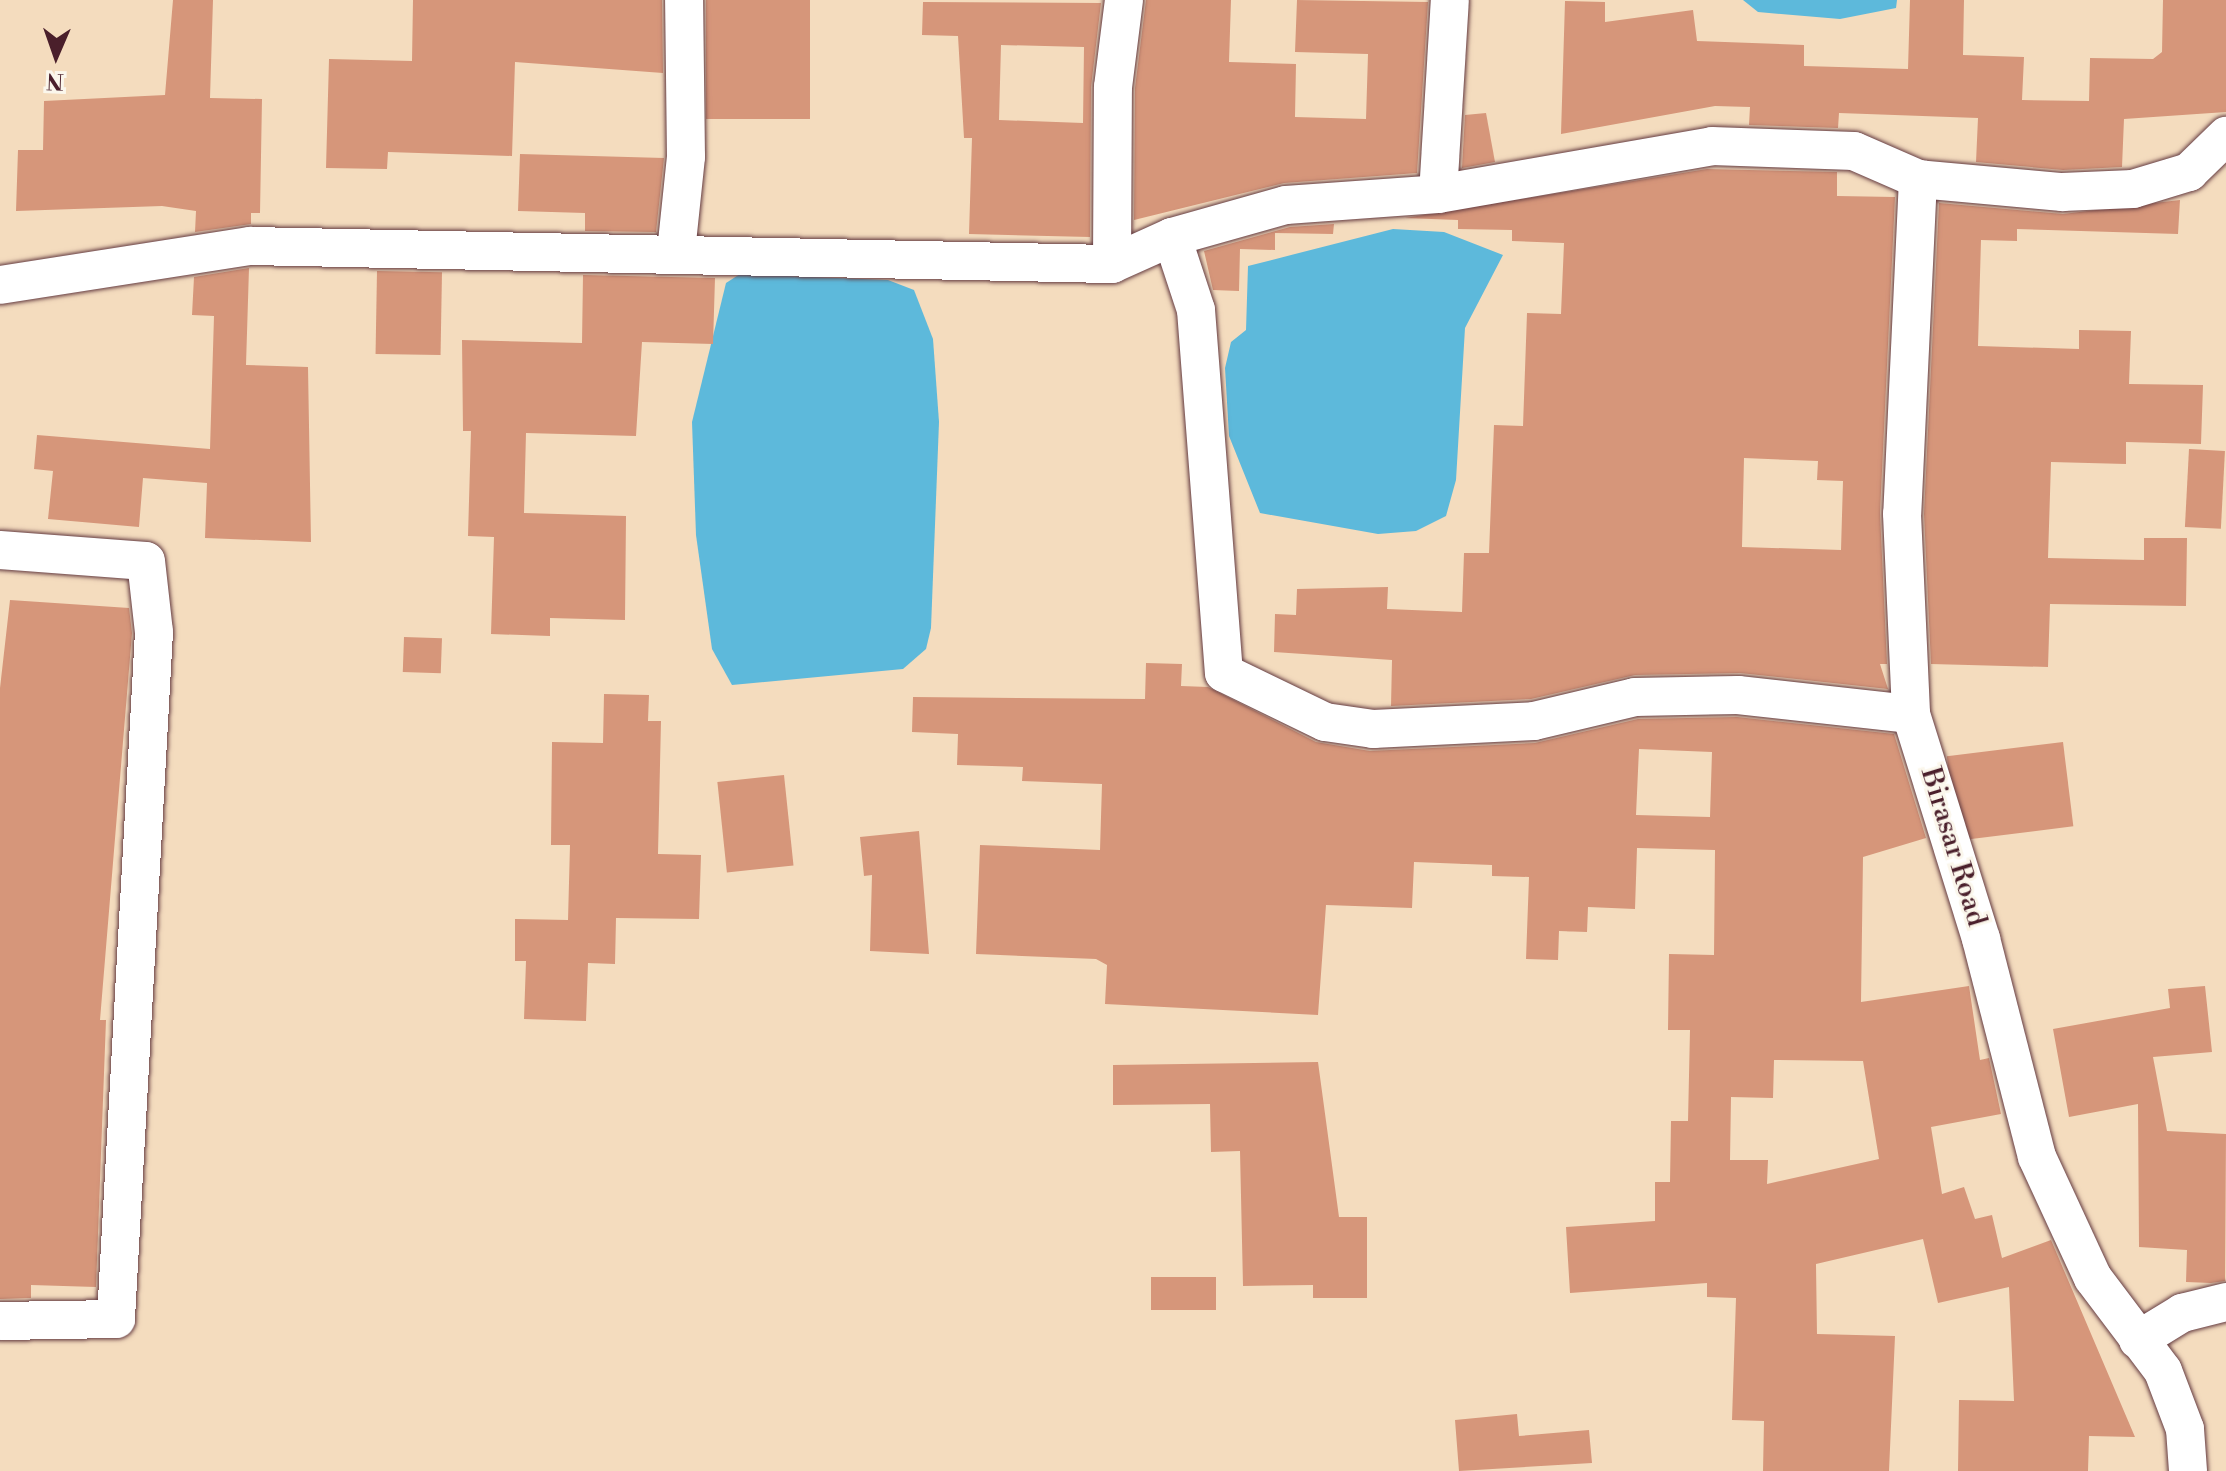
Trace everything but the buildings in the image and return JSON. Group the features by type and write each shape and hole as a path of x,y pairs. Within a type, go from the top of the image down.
{"street":[{"path":"676,252 686,157 684,0"},
{"path":"1112,264 1113,87 1124,0"},
{"path":"1438,194 1450,0"},
{"path":"0,285 250,246 676,252 1112,264 1172,237 1286,205 1438,194 1712,146 1854,151 1918,179 2062,192 2133,189 2189,172 2226,136"},
{"name":"Birasar Road","path":"1918,179 1902,514 1911,714 1981,939 2037,1157 2093,1278 2163,1371 2185,1429 2188,1471"},
{"path":"1172,237 1196,310 1224,673 1325,722 1373,729 1534,721 1635,697 1738,695 1911,714"},
{"path":"0,534 0,549 146,561 154,632 116,1319 0,1321"},
{"path":"2138,1340 2182,1313 2226,1302"}],"water":[{"path":"1743,0 1897,0 1896,8 1840,19 1758,12"},
{"path":"1393,229 1444,232 1503,255 1465,328 1456,480 1446,516 1416,531 1378,534 1260,513 1229,436 1225,368 1231,342 1246,330 1248,266"},
{"path":"740,274 888,280 914,290 933,339 939,422 931,628 926,649 903,669 732,685 712,649 696,535 692,422 726,283"}]}
